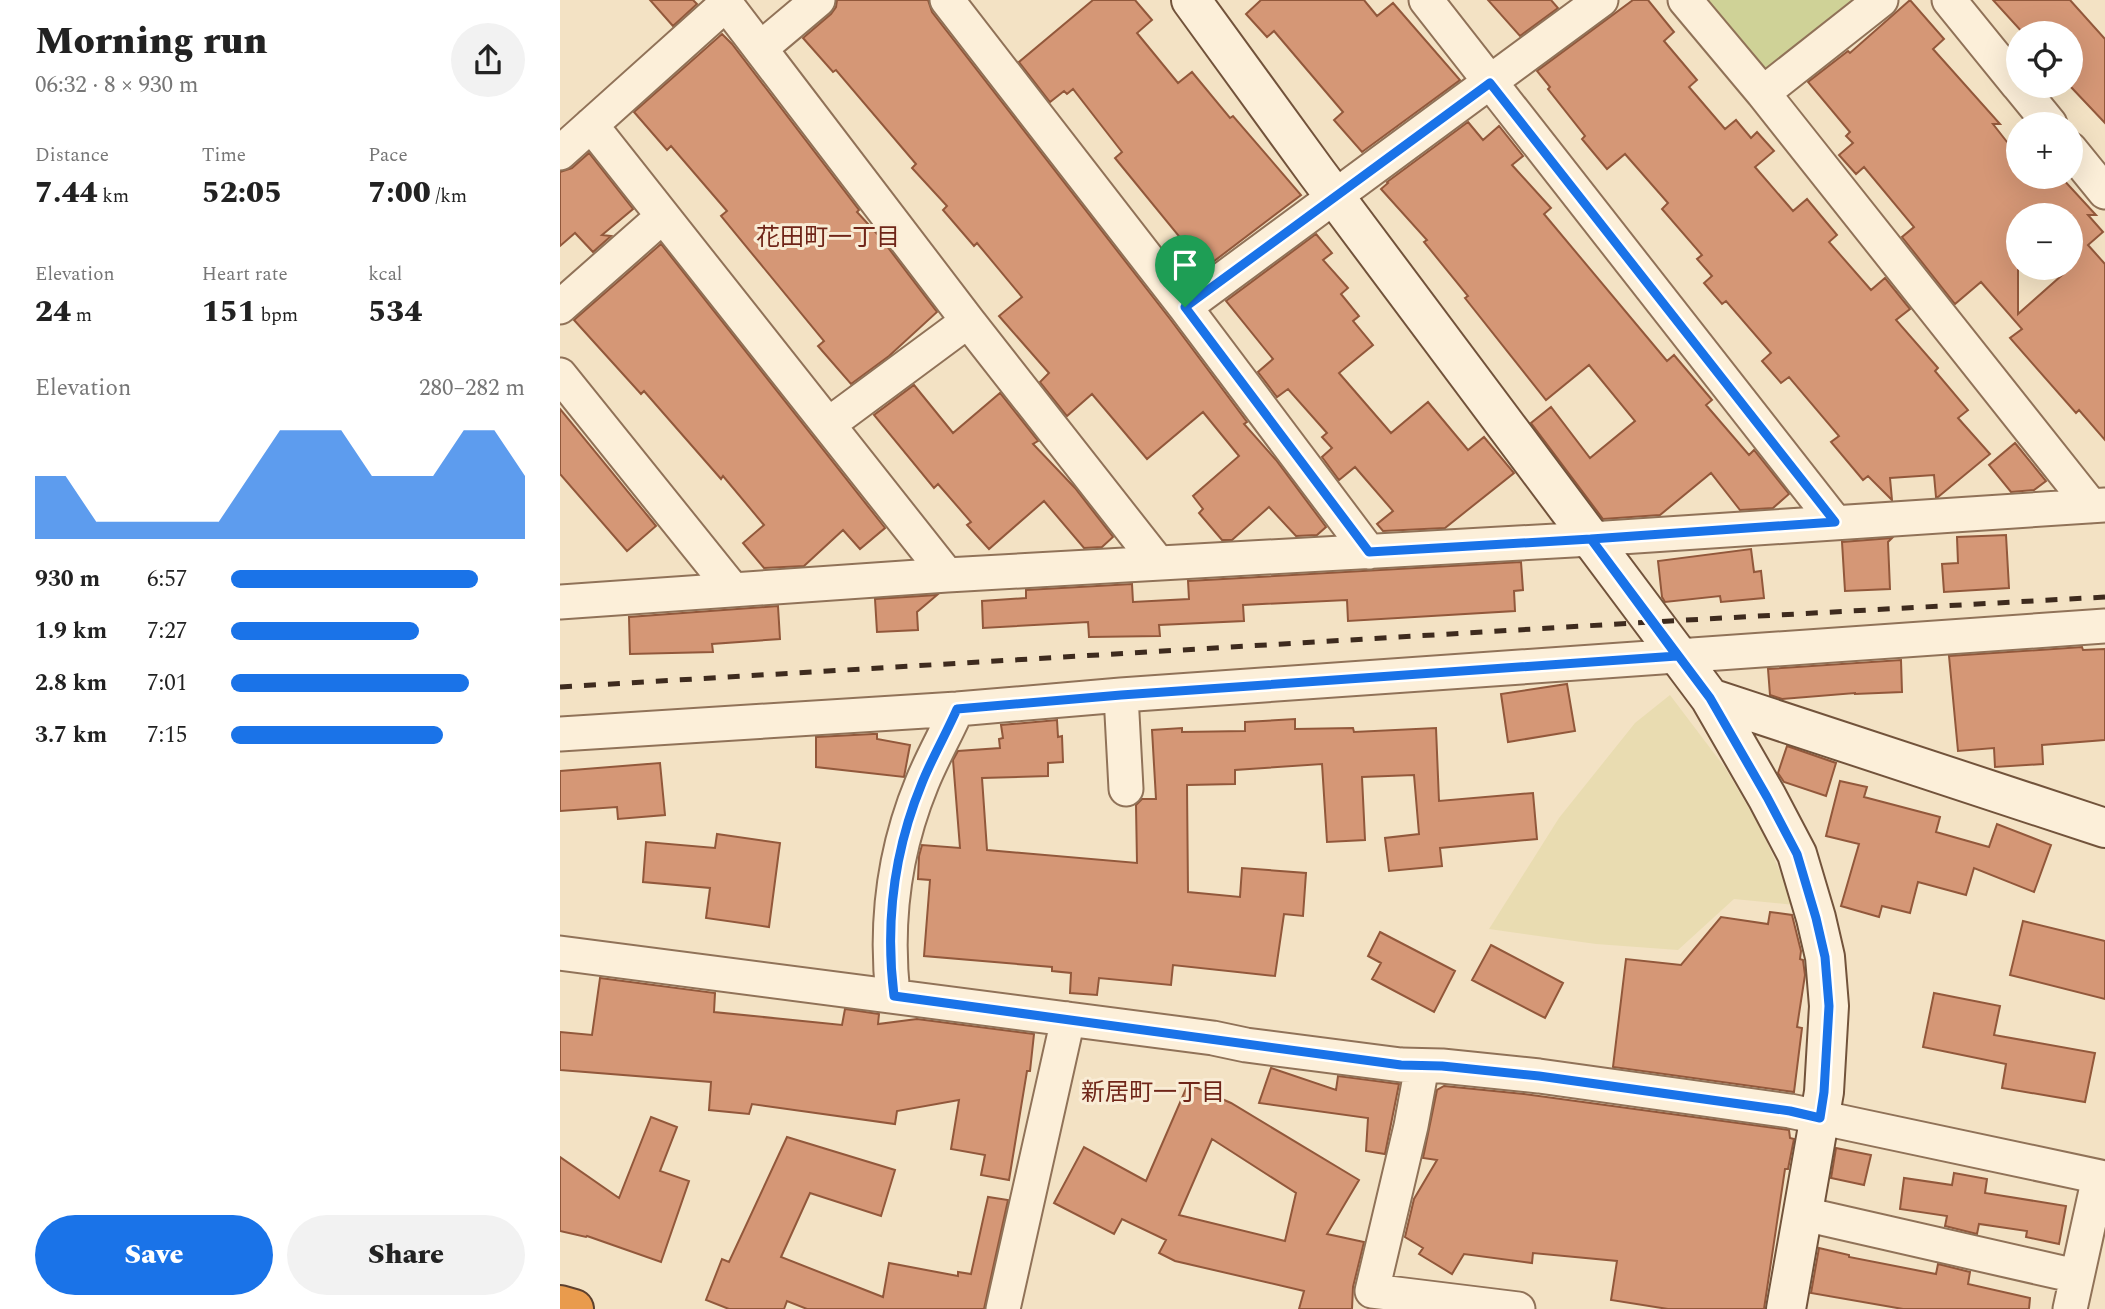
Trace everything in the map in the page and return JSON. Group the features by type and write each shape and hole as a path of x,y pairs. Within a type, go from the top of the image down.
{"highway":[{"path":"560,1305 574,1309"}],"street":[{"path":"761,48 818,0"},
{"path":"947,0 1185,307 1369,552"},
{"path":"1191,0 1710,698 1797,854 1825,957 1829,1006 1824,1092 1786,1309"},
{"path":"1426,0 1835,522"},
{"path":"1185,307 1601,0"},
{"path":"1685,0 2098,505"},
{"path":"1763,93 1881,0"},
{"path":"1949,0 2006,70"},
{"path":"560,153 724,2 968,321 1158,563"},
{"path":"2029,98 2040,112"},
{"path":"591,125 947,575"},
{"path":"2083,165 2105,192"},
{"path":"560,307 662,217"},
{"path":"829,424 968,321"},
{"path":"560,375 733,590"},
{"path":"560,602 947,575 1591,539 2098,505"},
{"path":"560,734 957,709 1121,695 2105,626"},
{"path":"1121,695 1126,789"},
{"path":"1710,698 2105,828"},
{"path":"894,996 889,962 890,925 900,851 923,781 957,709"},
{"path":"560,953 1401,1065 1442,1066 1539,1076 1790,1111 2102,1177 2070,1309"},
{"path":"1003,1309 1068,1019"},
{"path":"1422,1066 1411,1126 1372,1291 1518,1309"},
{"path":"1804,1214 2077,1276"}],"shaded area":[{"path":"1670,695 1726,769 1761,829 1795,905 1734,899 1678,950 1596,944 1489,929 1559,818 1635,723"}],"green space":[{"path":"1702,0 1854,0 1760,73"}],"building":[{"path":"650,0 693,0 697,4 673,26"},
{"path":"837,0 928,0 932,12 1170,319 1247,422 1244,424 1276,460 1326,527 1317,535 1296,536 1269,507 1232,540 1222,540 1199,513 1203,509 1193,496 1239,456 1203,412 1147,459 1092,394 1067,416 1040,382 1049,373 999,316 1022,297 977,243 974,246 943,210 947,206 912,168 916,164 836,70 833,72 803,38 831,14"},
{"path":"1093,0 1135,0 1152,20 1137,33 1178,83 1192,72 1301,195 1205,268 1115,158 1122,152 1073,89 1067,94 1064,91 1050,102 1019,62"},
{"path":"1261,0 1364,0 1377,16 1393,3 1460,80 1362,152 1334,120 1343,112 1274,31 1267,37 1246,14"},
{"path":"1488,0 1551,0 1558,8 1520,36"},
{"path":"1633,0 1648,0 1674,32 1664,41 1697,80 1689,87 1725,129 1736,120 1751,138 1757,132 1774,151 1755,167 1793,211 1807,199 1837,235 1829,242 1871,290 1885,278 1910,309 1896,320 1938,368 1935,371 1968,410 1958,418 1990,454 1938,497 1934,475 1890,478 1892,500 1868,476 1863,480 1831,442 1839,436 1789,377 1781,383 1762,361 1771,353 1726,301 1722,304 1704,283 1712,276 1697,259 1702,255 1662,209 1668,203 1625,154 1607,169 1582,139 1585,136 1548,89 1550,87 1537,71"},
{"path":"1910,0 1944,39 1933,49 2000,124 1993,124 2006,141 2006,189 2072,189 2096,215 2088,215 2103,232 2088,245 2105,264 2105,440 2079,410 2076,413 2010,338 2022,329 1981,282 1955,304 1902,237 1914,227 1864,167 1856,174 1839,155 1853,143 1846,136 1850,132 1808,82 1848,51 1850,53"},
{"path":"1993,0 2070,0 2105,39 2105,123 2081,98 2083,21 2012,21"},
{"path":"722,34 859,210 857,212 880,237 937,312 889,356 851,384 818,346 824,341 721,216 727,211 671,146 667,150 634,112"},
{"path":"1468,122 1483,140 1499,126 1523,156 1512,165 1551,208 1544,214 1667,361 1674,355 1712,400 1706,405 1749,455 1754,450 1789,494 1773,508 1740,510 1711,473 1660,515 1603,519 1531,423 1551,407 1590,458 1635,421 1589,365 1546,400 1465,298 1468,296 1424,242 1427,240 1381,189"},
{"path":"589,153 633,209 602,235 611,236 593,252 575,233 560,246 560,172 572,168"},
{"path":"1316,234 1332,253 1323,260 1348,288 1341,294 1359,316 1353,321 1373,345 1339,373 1391,433 1428,402 1468,450 1484,437 1514,473 1445,528 1383,531 1377,524 1393,511 1355,467 1339,480 1322,457 1332,448 1322,437 1327,433 1288,389 1277,397 1258,372 1273,359 1226,301"},
{"path":"661,244 885,528 860,549 843,530 804,566 764,568 743,543 764,525 723,476 721,479 644,391 641,394 574,320"},
{"path":"914,385 953,433 1000,393 1038,441 1033,444 1075,488 1113,537 1102,547 1084,548 1044,501 989,549 967,525 971,522 938,484 934,488 874,415"},
{"path":"560,409 656,526 627,551 560,474"},
{"path":"2015,443 2046,481 2034,490 2011,492 1989,465"},
{"path":"2006,535 2009,588 1944,592 1942,564 1958,563 1957,537"},
{"path":"1892,538 1888,542 1890,589 1845,591 1842,542"},
{"path":"1751,549 1754,572 1761,571 1764,598 1721,602 1720,596 1665,602 1662,597 1658,561"},
{"path":"1521,562 1523,590 1514,591 1515,611 1348,621 1347,600 1243,605 1244,621 1159,625 1160,636 1089,637 1088,622 983,628 982,601 1026,598 1026,590 1132,584 1133,602 1189,599 1188,581"},
{"path":"937,595 917,612 918,630 877,632 875,599"},
{"path":"778,606 780,639 712,644 713,652 630,654 629,617"},
{"path":"2082,647 2083,650 2105,649 2105,740 2042,745 2043,764 1995,767 1994,748 1958,751 1949,656"},
{"path":"1901,660 1902,692 1782,699 1770,695 1768,669"},
{"path":"1567,684 1575,731 1508,742 1501,694"},
{"path":"1295,719 1295,729 1353,728 1354,732 1436,728 1439,801 1533,793 1537,839 1440,848 1442,866 1389,871 1385,838 1419,834 1414,775 1362,777 1365,840 1327,842 1322,764 1235,770 1235,784 1187,785 1188,892 1240,897 1242,868 1306,873 1303,916 1284,914 1275,976 1173,965 1171,985 1099,978 1097,995 1070,993 1071,973 1052,971 1052,967 924,956 930,880 918,879 919,856 922,845 960,848 953,760 958,751 1000,748 999,739 1003,738 1001,725 1057,720 1058,737 1062,736 1063,762 1048,763 1048,776 982,778 987,850 1137,863 1136,805 1142,799 1156,799 1152,730 1182,728 1182,732 1245,731 1245,722"},
{"path":"877,734 877,739 910,745 904,777 816,767 816,737"},
{"path":"1787,746 1836,763 1826,796 1784,782 1778,773"},
{"path":"660,763 665,815 618,819 617,807 560,811 560,771"},
{"path":"1840,781 1867,787 1864,797 1940,817 1936,832 1989,847 1997,824 2051,845 2034,892 1974,868 1966,895 1918,882 1910,913 1882,906 1879,917 1841,906 1859,844 1826,836"},
{"path":"717,834 780,843 769,927 706,918 710,888 643,882 646,842 715,848"},
{"path":"1770,912 1792,915 1805,975 1797,1027 1802,1028 1794,1092 1613,1067 1626,959 1681,965 1721,917 1768,924"},
{"path":"2023,921 2105,941 2105,999 2010,975"},
{"path":"1380,932 1455,971 1434,1012 1372,979 1381,963 1368,956"},
{"path":"1491,945 1563,983 1545,1018 1472,980"},
{"path":"600,978 715,993 714,1012 842,1025 845,1009 879,1014 878,1024 917,1019 1034,1034 1030,1071 1027,1071 1009,1180 981,1175 985,1155 951,1149 959,1100 897,1111 895,1124 752,1104 749,1114 709,1110 711,1082 560,1070 560,1032 592,1035"},
{"path":"1934,993 2000,1006 1994,1035 2095,1053 2085,1102 2002,1088 2006,1064 1923,1047"},
{"path":"1271,1068 1336,1090 1338,1076 1399,1084 1385,1154 1366,1151 1368,1118 1259,1103"},
{"path":"1188,1084 1231,1103 1359,1180 1327,1234 1364,1242 1353,1287 1352,1309 1299,1309 1304,1291 1175,1261 1159,1253 1166,1240 1122,1219 1114,1234 1054,1203 1084,1147 1146,1181","holes":["1212,1139 1296,1193 1285,1241 1179,1215"]},
{"path":"1444,1086 1524,1094 1789,1130 1790,1138 1794,1139 1788,1169 1785,1169 1764,1309 1668,1309 1611,1300 1617,1261 1533,1253 1532,1263 1464,1254 1452,1274 1419,1254 1423,1248 1405,1237 1414,1199 1437,1160 1423,1158 1437,1090"},
{"path":"651,1117 677,1127 660,1171 689,1181 661,1262 587,1236 560,1231 560,1157 619,1198"},
{"path":"787,1137 895,1170 881,1216 810,1193 781,1257 883,1297 889,1263 958,1276 958,1272 971,1274 988,1197 1008,1200 984,1309 807,1309 787,1301 784,1309 729,1309 706,1300 722,1259 729,1262"},
{"path":"1836,1148 1871,1155 1864,1185 1831,1178"},
{"path":"1954,1173 1987,1179 1985,1193 2066,1206 2059,1244 2026,1237 2027,1231 1979,1224 1977,1234 1945,1226 1947,1216 1900,1209 1904,1178 1952,1185"},
{"path":"1819,1248 1849,1257 1936,1274 1938,1264 1970,1272 1968,1284 2030,1298 2029,1309 1903,1309 1811,1293"}],"railway":[{"path":"560,687 2105,597"}],"district":[{"name":"花田町一丁目","path":"828,237"},
{"name":"新居町一丁目","path":"1153,1092"}],"route":[{"path":"1185,307 1369,552 1591,539 1677,656 957,709 923,781 900,851 890,925 889,962 894,996 1401,1065 1442,1066 1539,1076 1790,1111 1820,1118 1829,1006 1825,957 1797,854 1710,698 1591,539 1835,522 1490,83 1185,307"}]}
